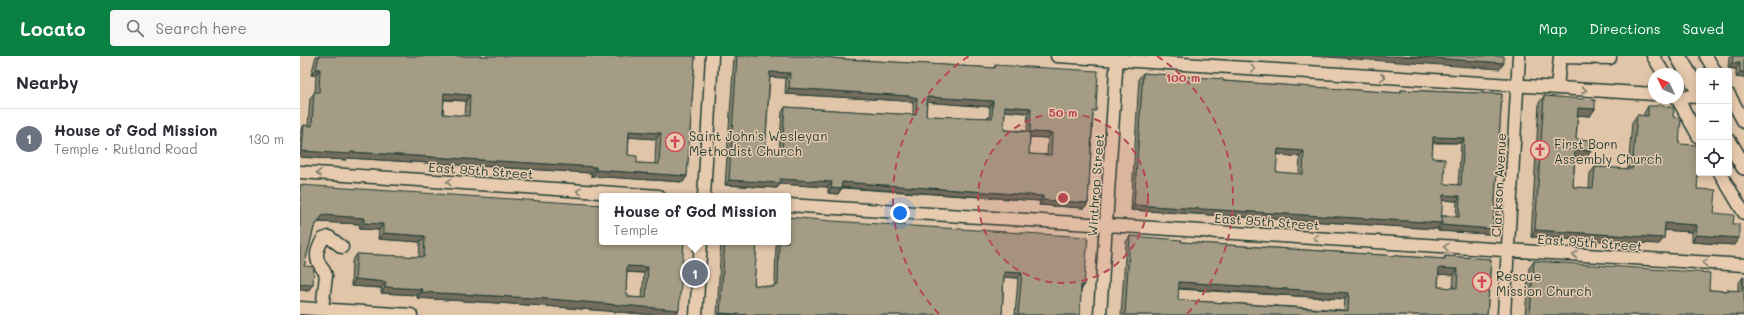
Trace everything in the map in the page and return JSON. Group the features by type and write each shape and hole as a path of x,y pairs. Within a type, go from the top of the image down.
{"main road":[{"path":"1682,59 1696,85"},
{"path":"1732,147 1744,168"}],"street":[{"path":"704,193 712,56"},
{"path":"1057,56 1117,58 1648,94"},
{"name":"Clarkson Avenue","path":"1504,315 1519,56"},
{"path":"1557,88 1560,58 1610,58 1609,56"},
{"path":"1653,56 1660,68"},
{"path":"1706,56 1713,68"},
{"name":"Winthrop Street","path":"1100,315 1117,58"},
{"path":"1684,97 1696,97"},
{"path":"1732,98 1744,100"},
{"path":"1732,101 1744,122"},
{"path":"1681,104 1696,132"},
{"name":"East 95th Street","path":"300,172 614,193"},
{"path":"1722,176 1744,213"},
{"name":"East 95th Street","path":"791,204 1744,265"},
{"path":"322,309 326,272 318,262 317,249 323,239 329,237 342,247"},
{"path":"696,315 701,245"},
{"path":"300,308 411,315"}],"building":[{"path":"319,56 695,56 687,176 596,170 596,167 351,152 350,154 302,151 304,125 312,126 314,92 319,92 320,69 316,69","holes":["444,93 470,95 469,116 443,114","629,131 661,133 659,164 637,163 637,156 628,155"]},
{"path":"737,56 810,56 995,68 995,65 1098,71 1096,111 1093,111 1088,203 1043,200 1043,196 842,182 841,189 831,188 832,182 780,179 780,183 729,180","holes":["770,72 790,73 789,88 909,96 917,98 916,115 785,107 782,152 765,151","927,97 993,101 992,118 926,116","1005,106 1031,108 1030,132 1004,130","1030,132 1052,133 1051,155 1029,154"]},
{"path":"1403,56 1504,56 1504,63"},
{"path":"1733,56 1744,56 1744,72 1740,72 1740,63 1732,63"},
{"path":"1143,73 1223,79 1223,81 1401,93 1401,90 1502,94 1493,229 1442,225 1442,216 1459,217 1460,196 1443,195 1441,223 1134,205","holes":["1433,137 1464,138 1461,185 1444,184 1445,159 1432,158","1278,149 1304,151 1303,174 1276,172"]},
{"path":"1544,96 1595,100 1595,109 1578,108 1576,139 1592,140 1591,151 1575,150 1573,187 1593,188 1595,167 1632,169 1637,115 1648,116 1648,106 1656,106 1661,104 1667,107 1674,107 1673,117 1681,118 1679,144 1696,145 1697,189 1716,190 1714,213 1734,215 1733,224 1739,224 1739,238 1696,235 1697,225 1665,223 1664,238 1535,230"},
{"path":"300,185 599,205 599,245 684,245 679,310 550,299 421,292 422,289 385,287 386,282 355,279 357,254 424,257 425,236 383,233 383,224 364,223 364,218 323,215 314,227 304,266 314,267 313,284 300,284","holes":["627,266 648,267 646,298 628,297 628,293 626,293"]},
{"path":"791,217 1088,237 1084,285 1081,285 1080,315 1018,315 1022,273 1004,272 1002,315 747,315 720,313 725,245 757,245 754,285 774,287 774,284 778,285 779,245 791,245"},
{"path":"1130,236 1182,240 1181,242 1445,259 1445,256 1491,259 1487,315 1125,315","holes":["1439,268 1458,269 1457,288 1438,287","1179,282 1349,293 1348,311 1178,300"]},
{"path":"1534,261 1710,273 1709,290 1742,291 1744,277 1744,315 1530,315"}],"place":[{"name":"Saint John's Wesleyan Methodist Church","path":"675,142"},
{"name":"First Born Assembly Church","path":"1540,150"},
{"name":"House of God Mission","path":"695,273"},
{"name":"Rescue Mission Church","path":"1482,282"}]}
